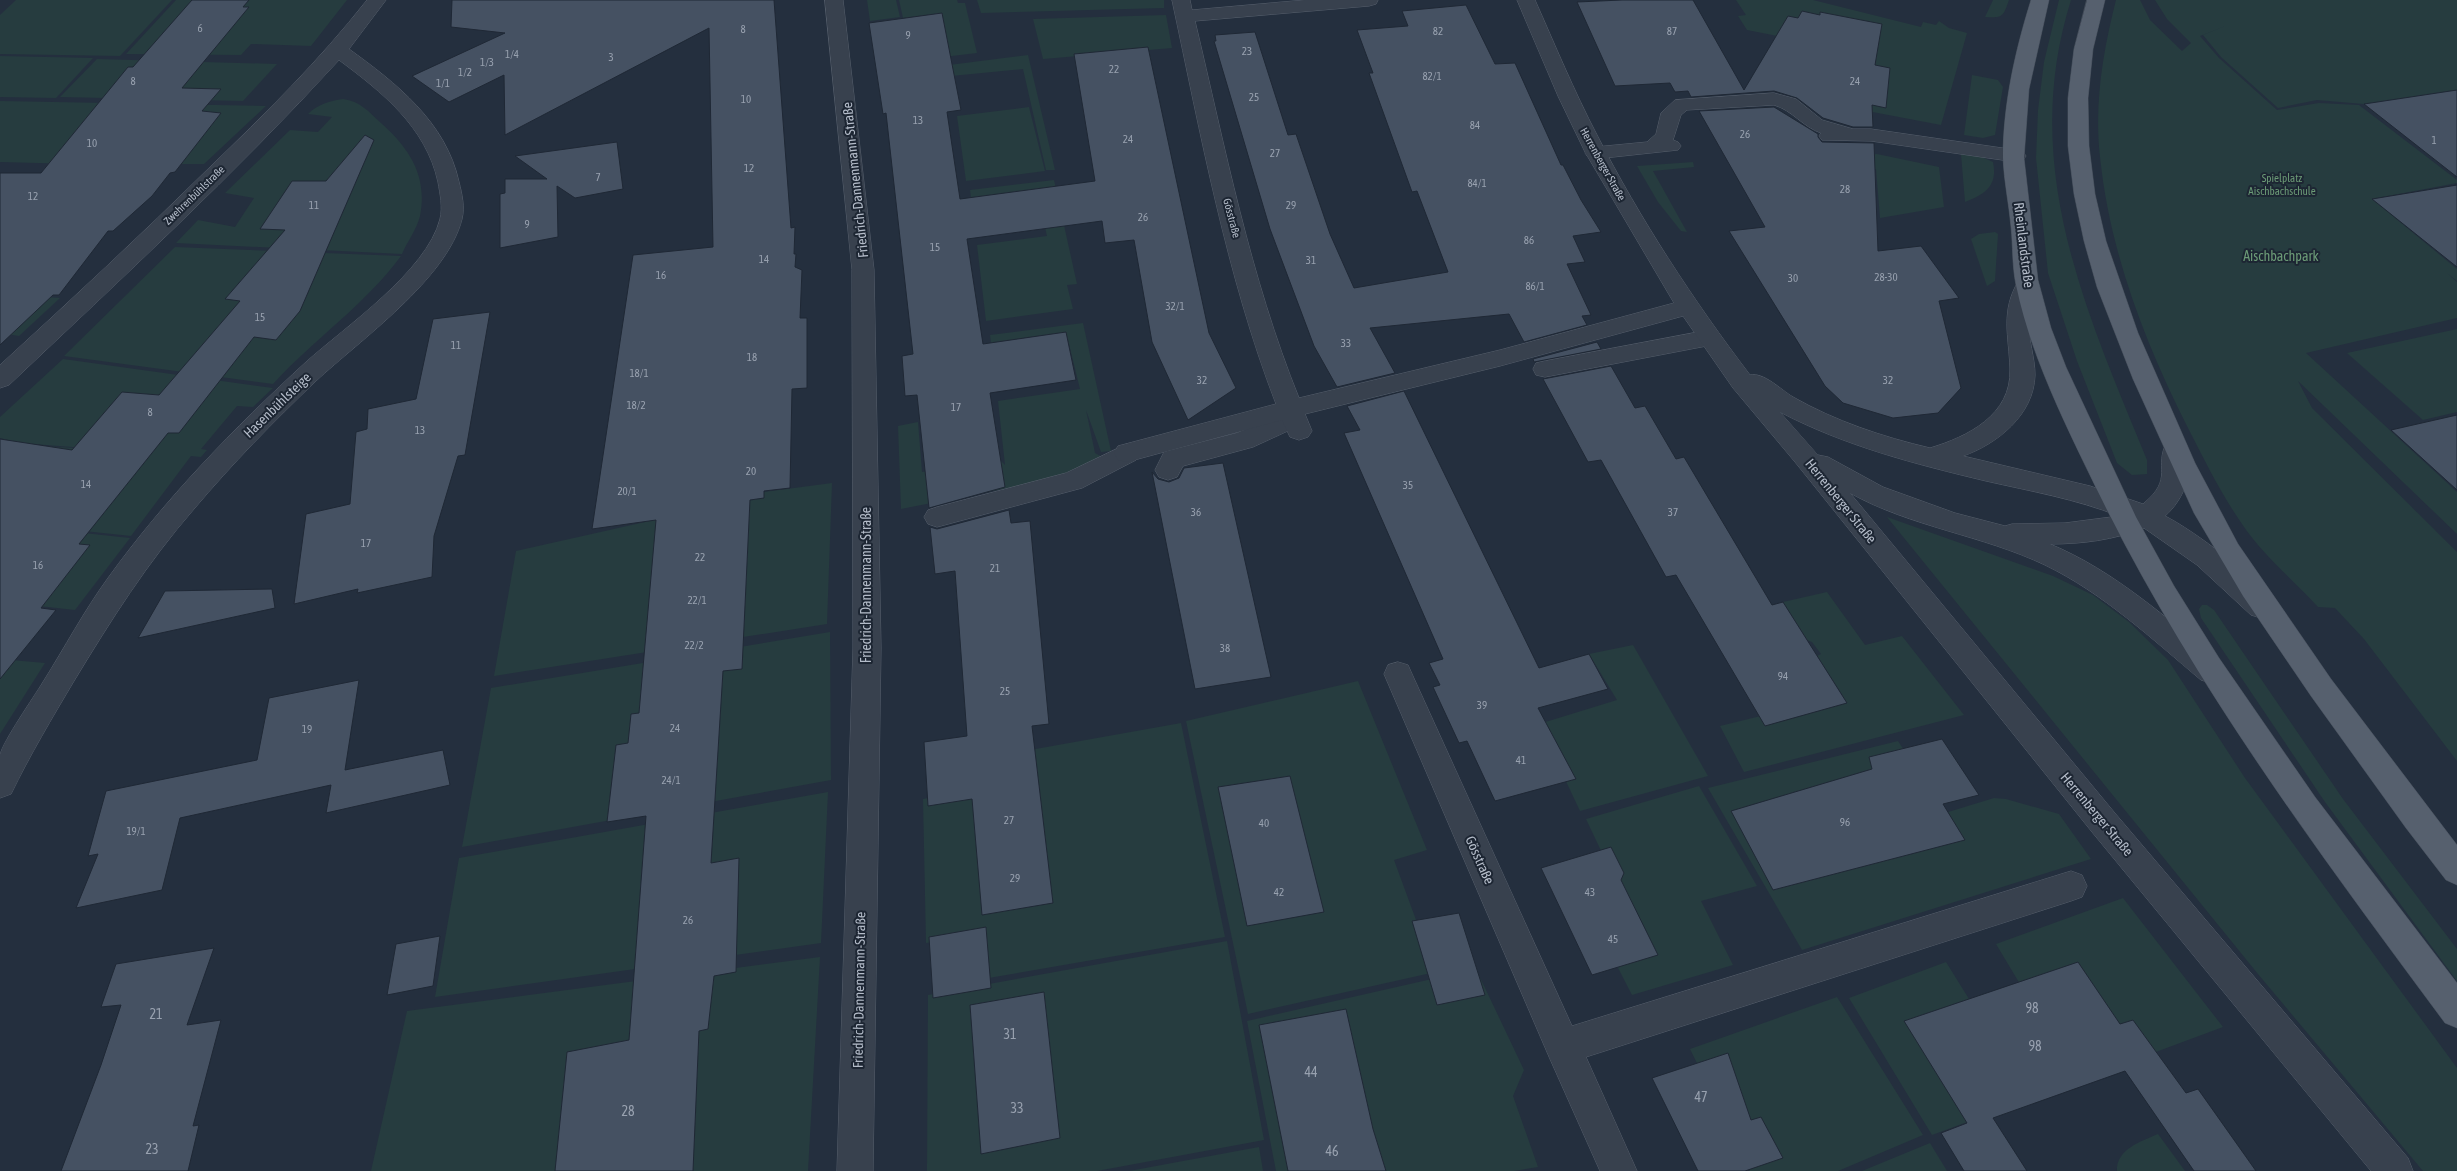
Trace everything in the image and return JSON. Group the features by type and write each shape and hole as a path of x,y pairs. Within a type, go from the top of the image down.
{"main road":[{"name":"Rheinlandstraße","path":"2040,0 2021,84 2016,126 2015,179 2027,285 2049,357 2129,515"},
{"path":"2096,0 2083,42 2079,93 2078,133 2087,209 2106,284 2176,449"},
{"name":"Herrenberger Straße","path":"2176,449 2208,514 2272,617 2347,724 2457,870"},
{"name":"Herrenberger Straße","path":"2129,515 2156,580 2211,671 2296,794 2457,1011"}],"street":[{"name":"Zwehrenbühlstraße","path":"0,379 127,261 302,89 338,50 376,0"},
{"name":"Friedrich-Dannenmann-Straße","path":"834,0 864,270 867,648 855,1171"},
{"path":"1183,8 1370,0"},
{"name":"Herrenberger Straße","path":"1526,0 1556,71 1595,153 1687,307 1709,338 1779,428 1804,454 2103,822 2395,1171"},
{"name":"Gösstraße","path":"1183,8 1220,173 1265,344 1295,419"},
{"name":"Hasenbühlsteige","path":"0,784 55,687 116,588 172,515 228,453 275,406 398,294 426,262 450,222 452,201 449,176 440,150 419,121 378,78 338,50"},
{"path":"1652,148 1666,136 1670,125 1671,113 1682,104 1774,99 1789,103 1815,124 1847,134"},
{"path":"1820,136 1871,135 2016,156"},
{"path":"1595,153 1682,145"},
{"name":"Herrenberger Straße","path":"1931,458 1957,451 1979,440 1993,429 2011,410 2022,383 2017,321 2027,285"},
{"path":"937,517 1073,481 1127,453 1295,419 1500,358 1687,307"},
{"path":"1545,369 1709,338"},
{"name":"Herrenberger Straße","path":"1732,368 1773,398 1820,422 1884,446 2080,494 2129,515 2213,562 2272,617"},
{"path":"1168,470 1173,459 1244,440 1295,419"},
{"name":"Herrenberger Straße","path":"1998,534 2072,534 2162,506 2171,494 2179,467 2176,449"},
{"name":"Herrenberger Straße","path":"1804,454 1874,494 1952,523 1998,534 2056,558 2115,593 2211,671"},
{"name":"Gösstraße","path":"1398,674 1562,1047 1619,1171"},
{"path":"1562,1047 2072,886"}],"green space":[{"path":"16,0 172,0 120,56 0,54 0,15"},
{"path":"176,0 347,0 311,46 251,44 241,55 126,54"},
{"path":"867,0 896,0 900,17 870,21"},
{"path":"899,0 957,0 958,3 965,3 977,53 885,64 942,13 903,18"},
{"path":"977,0 1164,0 1164,8 981,13"},
{"path":"1736,0 1813,0 1921,27 1923,22 1936,25 1939,21 1949,28 1967,33 1941,125 1799,98 1813,43 1747,30 1738,16 1746,15"},
{"path":"1993,0 2009,0 2002,15 1999,17 1985,17"},
{"path":"2059,0 2071,0 2057,61 2052,120 2056,178 2066,235 2082,292 2102,348 2147,460 2147,474 2132,475 2117,463 2077,361 2048,273 2036,158 2038,110 2044,62"},
{"path":"2116,0 2140,0 2150,20 2182,51 2191,43 2167,19 2155,0 2457,0 2457,90 2364,104 2317,100 2278,108 2221,57 2203,35 2228,25 2200,36 2219,58 2277,110 2319,103 2359,105 2457,180 2457,183 2372,199 2457,269 2457,281 2447,273 2457,282 2457,318 2306,353 2457,492 2457,534 2298,381 2312,408 2457,552 2457,761 2364,639 2335,608 2318,607 2250,535 2234,513 2172,396 2132,297 2121,263 2105,193 2098,137 2099,97 2107,39"},
{"path":"1166,15 1172,48 1043,59 1033,19"},
{"path":"1028,55 1055,170 1046,170 1023,69 951,76 949,65"},
{"path":"0,56 93,58 56,98 0,97"},
{"path":"97,59 277,64 243,101 60,97"},
{"path":"1972,75 1998,80 2003,87 1995,135 1983,138 1964,135"},
{"path":"343,99 354,102 364,108 400,142 408,153 419,176 422,202 420,216 417,226 402,254 176,243 198,220 235,227 254,198 225,193 290,130 318,132 332,117 308,114 324,104"},
{"path":"0,101 266,106 204,164 154,164 152,166 0,162"},
{"path":"1029,107 1045,171 966,181 957,116"},
{"path":"1877,154 1939,167 1944,207 1880,218 1876,169 1816,160"},
{"path":"1961,154 1982,157 1993,162 1994,170 1992,183 1988,188 1979,196 1965,202"},
{"path":"1693,162 1694,167 1653,171 1687,232 1681,231 1658,202 1637,166"},
{"path":"1054,180 1077,284 1067,285 1073,309 986,321 977,245 1047,236 1036,189 971,198 970,190"},
{"path":"1995,232 1998,234 1995,281 1987,286 1971,239 1979,234"},
{"path":"175,247 401,256 372,290 273,384 64,356"},
{"path":"0,294 60,298 19,336 0,333"},
{"path":"1083,323 1111,451 1101,452 1086,410 1095,453 1104,458 1058,478 901,509 898,426 918,422 922,472 1001,461 1005,465 998,401 1080,389 1066,332 991,343 990,335"},
{"path":"2457,329 2457,412 2423,420 2347,353"},
{"path":"63,359 273,388 253,407 237,406 201,449 207,450 201,457 191,456 131,536 0,522 0,458 13,444 150,453 20,443 0,438 0,417"},
{"path":"832,483 827,624 494,676 516,551 654,520 688,502"},
{"path":"1887,517 2053,576 2093,595 2129,622 2168,660 2245,778 2457,1068 2457,1171 2423,1171 2258,974"},
{"path":"0,524 130,538 75,610 30,605"},
{"path":"1827,592 1865,645 1902,636 1964,715 1744,772 1720,726 1843,696 1817,656 1821,654 1812,642 1807,640 1783,602"},
{"path":"2202,605 2207,605 2214,610 2343,799 2457,949 2457,981 2325,802 2201,618 2199,609"},
{"path":"830,632 831,780 462,847 491,688"},
{"path":"1633,645 1708,776 1580,811 1539,724 1617,700 1589,654"},
{"path":"0,659 45,663 0,734"},
{"path":"1358,681 1427,850 1394,860 1419,928 1431,973 1248,1014 1186,721"},
{"path":"1181,723 1225,937 977,980 973,935 926,943 923,799 970,790 969,761"},
{"path":"1898,741 1945,813 1994,798 2006,799 2059,814 2091,859 1802,950 1708,788"},
{"path":"1699,786 1757,886 1701,901 1733,965 1632,995 1616,964 1649,952 1586,819"},
{"path":"828,792 821,943 435,997 459,858"},
{"path":"2123,898 2223,1027 1932,1135 1849,998 1946,962 1974,1007 2023,989 1996,944"},
{"path":"1227,941 1264,1140 1097,1171 927,1171 928,995"},
{"path":"820,957 808,1171 371,1171 407,1011"},
{"path":"1476,969 1524,1070 1513,1096 1538,1167 1514,1171 1276,1171 1247,1021"},
{"path":"1837,997 1923,1135 1838,1171 1750,1171 1690,1049"},
{"path":"2158,1134 2185,1171 2117,1171 2118,1163 2125,1151"},
{"path":"1930,1143 1947,1171 1862,1171"},
{"path":"1259,1147 1263,1171 1129,1171"}],"building":[{"path":"192,0 249,0 243,7 249,7 182,88 221,89 202,111 221,113 175,172 170,173 152,196 113,231 108,231 59,295 53,295 0,345 0,173 41,173 128,67 133,67"},
{"path":"452,0 774,0 791,228 795,227 795,267 802,270 800,318 807,318 807,388 792,389 790,488 764,491 764,498 750,500 742,669 723,671 711,863 739,858 736,972 714,976 708,1029 699,1031 693,1171 555,1171 567,1052 629,1040 646,816 607,822 616,745 628,743 631,714 639,713 656,520 592,529 633,255 713,247 709,28 505,135 504,75 449,102 412,76 505,33 451,27"},
{"path":"1693,0 1744,90 1788,16 1798,18 1802,11 1820,15 1820,12 1882,24 1875,65 1890,68 1886,108 1872,105 1873,127 1853,127 1823,118 1797,98 1774,91 1691,97 1688,91 1675,92 1670,83 1615,86 1577,2"},
{"path":"1466,5 1495,64 1515,63 1561,165 1563,165 1581,200 1601,232 1573,236 1585,262 1567,264 1591,315 1582,316 1587,325 1524,342 1509,314 1370,328 1395,373 1337,387 1314,346 1270,229 1214,41 1216,41 1215,35 1255,32 1288,135 1296,134 1330,234 1354,288 1448,272 1417,191 1412,192 1369,73 1373,73 1357,30 1408,26 1402,11"},
{"path":"942,13 961,110 947,112 960,199 1095,181 1074,54 1148,47 1209,333 1236,388 1188,420 1152,342 1134,240 1105,243 1102,221 967,239 983,344 1066,332 1076,380 990,393 1005,487 929,508 917,395 905,396 902,356 913,354 886,113 883,114 869,23"},
{"path":"2457,90 2457,177 2364,104"},
{"path":"1774,107 1818,134 1822,142 1874,143 1878,251 1921,246 1959,298 1939,301 1961,388 1938,413 1893,418 1843,403 1825,386 1729,231 1765,227 1699,111"},
{"path":"365,135 374,140 300,311 276,340 254,337 179,433 168,433 79,544 90,545 41,608 56,610 0,679 0,439 72,450 122,392 159,395 240,301 225,299 285,230 260,229 292,181 326,181"},
{"path":"617,142 623,189 575,198 557,186 558,237 500,248 500,194 505,193 505,179 547,179 515,156"},
{"path":"2457,185 2457,267 2372,199"},
{"path":"490,312 465,455 458,456 434,536 432,577 357,593 358,589 294,604 306,514 350,504 356,432 367,429 368,409 416,399 433,319"},
{"path":"1597,342 1601,349 1534,362 1533,359"},
{"path":"1611,366 1635,408 1645,406 1676,459 1684,457 1772,605 1783,602 1847,703 1765,726 1676,575 1666,577 1601,460 1588,462 1543,379"},
{"path":"1404,391 1539,668 1589,654 1608,689 1538,708 1576,779 1495,801 1467,741 1459,743 1433,687 1440,685 1429,663 1443,659 1344,433 1360,430 1347,406"},
{"path":"2457,415 2457,490 2391,430"},
{"path":"1223,463 1271,677 1195,689 1152,472 1158,479 1169,482 1179,478 1184,468"},
{"path":"1009,510 1011,523 1030,521 1049,724 1032,726 1053,903 982,915 972,799 928,806 924,742 967,736 955,571 935,574 930,527 937,529"},
{"path":"272,589 275,608 138,638 165,591"},
{"path":"359,680 345,770 443,750 450,785 326,813 331,785 180,818 162,890 76,908 98,854 88,856 106,791 257,760 269,698"},
{"path":"1942,739 1979,795 1943,804 1965,840 1773,890 1731,811 1872,769 1869,757"},
{"path":"1290,776 1324,912 1247,926 1218,787"},
{"path":"1611,847 1624,873 1621,880 1658,955 1592,975 1541,868"},
{"path":"1459,913 1485,995 1437,1005 1412,921"},
{"path":"986,927 991,988 933,998 929,937"},
{"path":"440,936 433,986 387,995 396,944"},
{"path":"214,948 187,1025 221,1020 193,1126 199,1125 188,1171 61,1171 101,1065 121,1005 101,1007 116,964"},
{"path":"2078,962 2120,1024 2133,1020 2186,1093 2198,1089 2256,1171 2194,1171 2125,1071 1993,1118 2027,1171 1964,1171 1941,1133 1967,1123 1904,1021"},
{"path":"1044,992 1060,1138 981,1154 970,1005"},
{"path":"1346,1009 1373,1129 1386,1171 1288,1171 1259,1025"},
{"path":"1728,1053 1751,1120 1761,1117 1783,1158 1745,1171 1698,1171 1652,1078"}],"park label":[{"name":"Spielplatz Aischbachschule","path":"2282,184"},
{"name":"Aischbachpark","path":"2281,256"}]}
